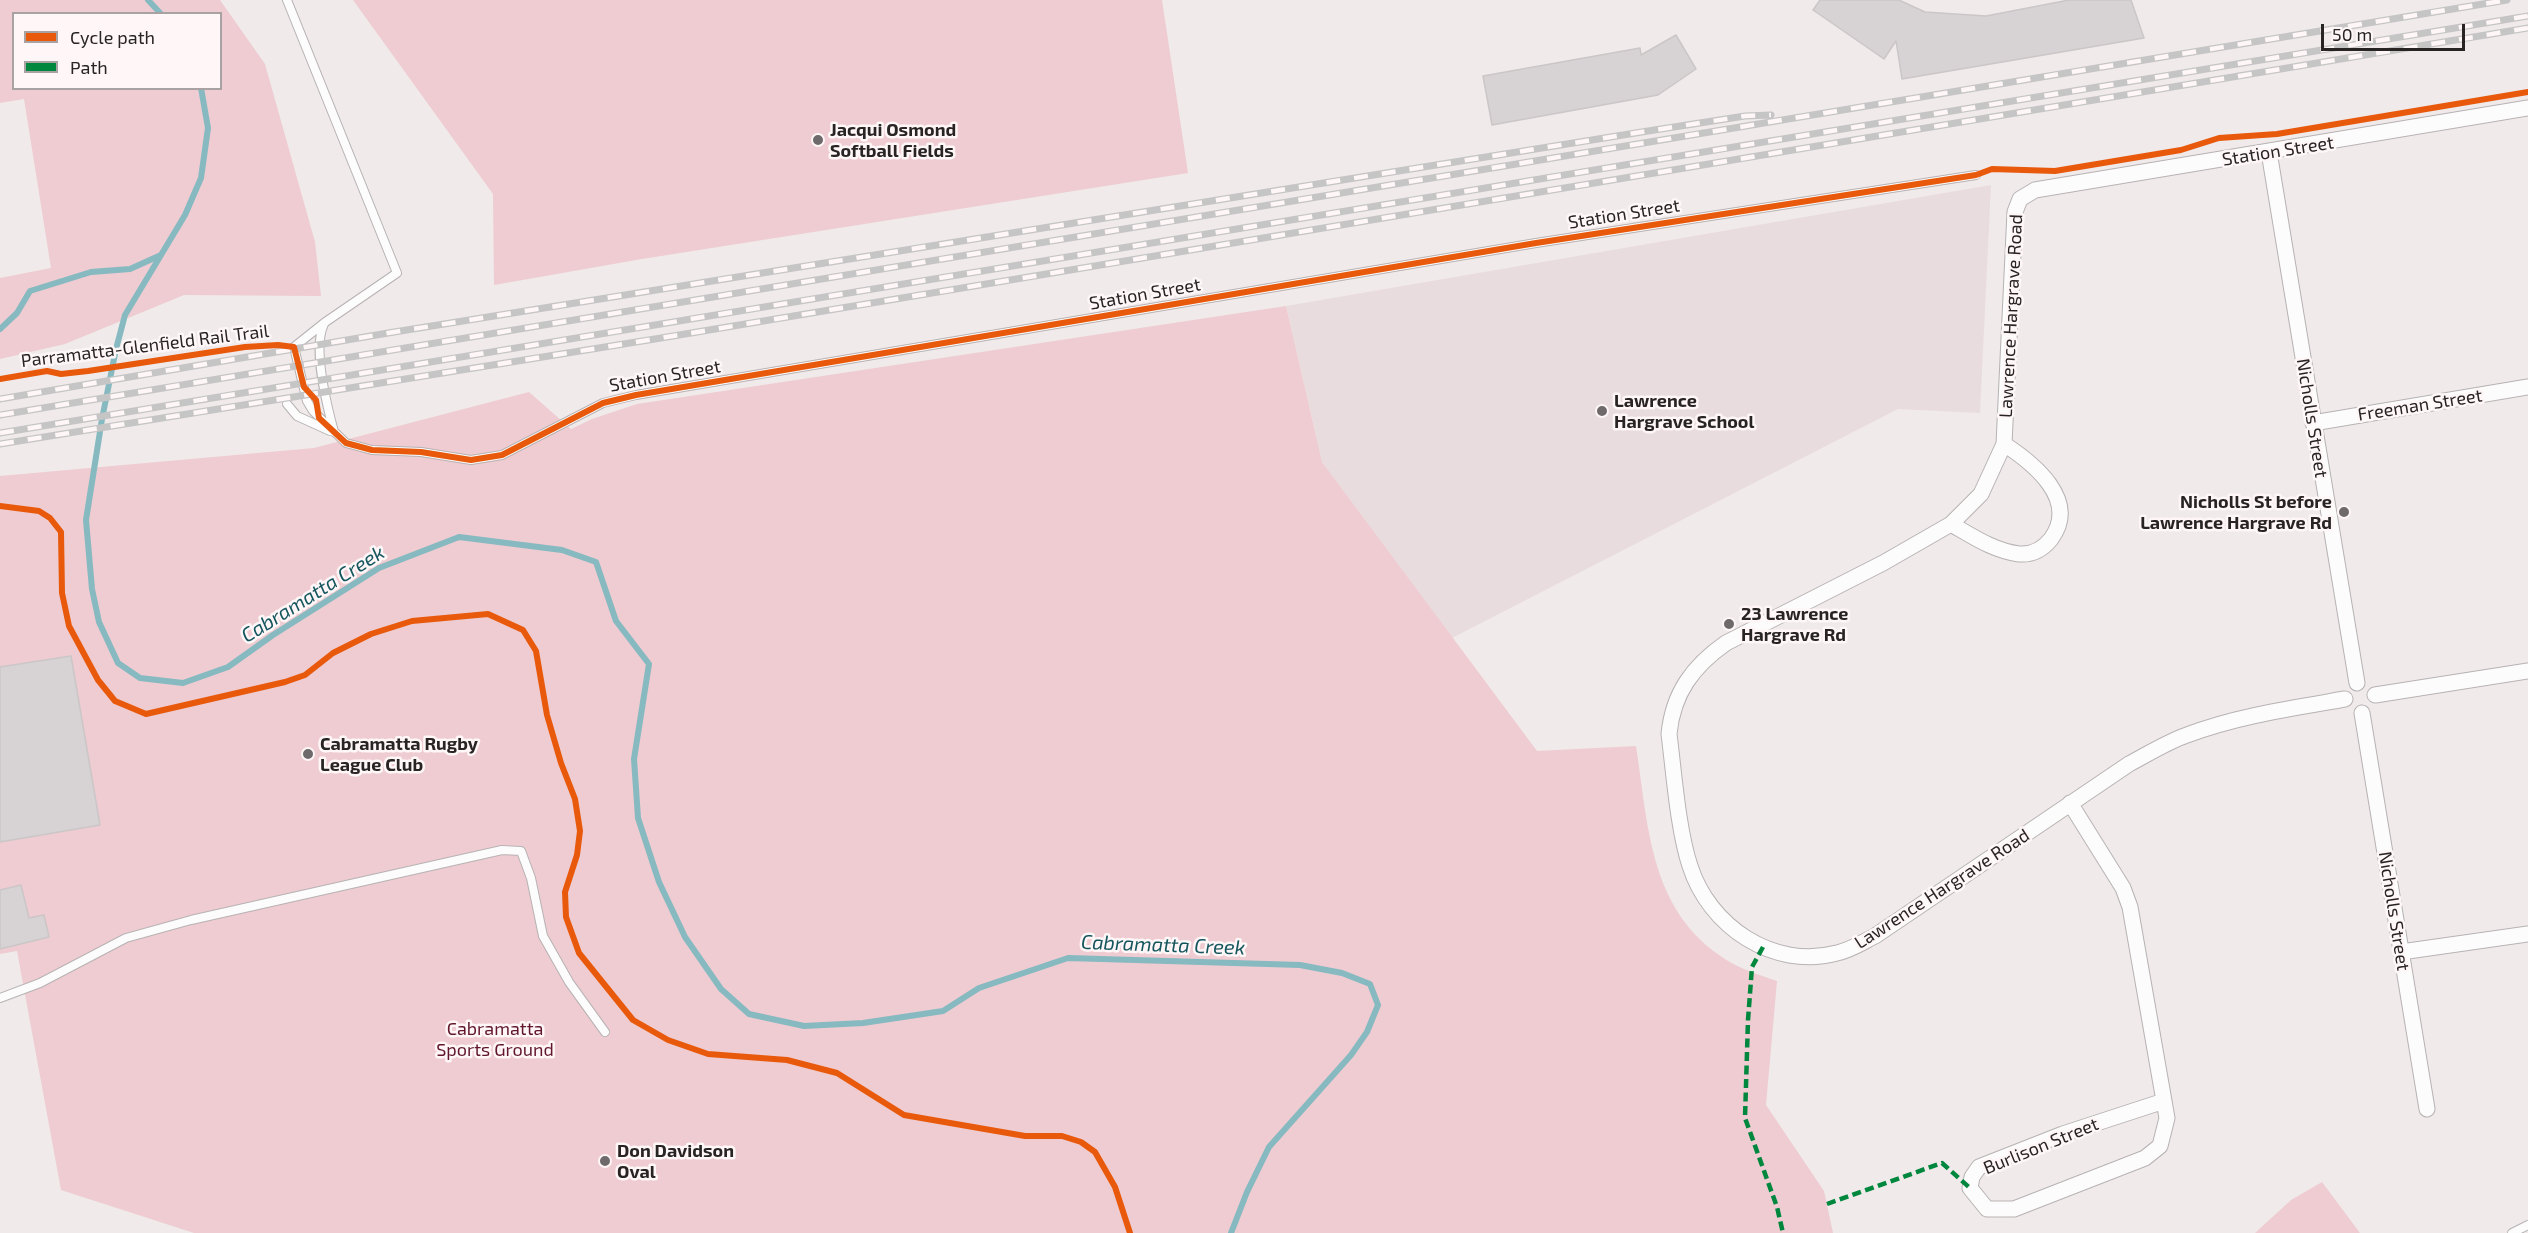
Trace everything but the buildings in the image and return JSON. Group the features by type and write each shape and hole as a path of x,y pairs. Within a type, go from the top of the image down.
{"street":[{"name":"Station Street","path":"2028,193 2528,108"},
{"name":"Nicholls Street","path":"2269,152 2357,683"},
{"name":"Lawrence Hargrave Road","path":"2028,193 2020,199 2015,212 2004,444 1982,494 1951,524 1883,563 1726,643 1708,656 1691,673 1678,695 1669,734 1683,832 1695,881 1715,912 1744,938 1756,945 1805,956 1837,953 1875,936 2129,764 2187,735 2245,718 2346,699"},
{"name":"Freeman Street","path":"2313,423 2528,387"},
{"name":"Lawrence Hargrave Road","path":"1951,524 1977,540 2020,554 2041,549 2056,531 2060,519 2059,506 2054,493 2033,463 2004,444"},
{"path":"2375,695 2528,671"},
{"path":"2357,683 2369,685 2375,695 2373,706 2362,713 2349,707 2346,699 2348,689 2357,683"},
{"name":"Nicholls Street","path":"2362,713 2427,1109"},
{"name":"Burlison Street","path":"2070,803 2118,878 2130,907 2167,1118 2160,1146 2145,1158 2014,1209 1987,1209 1970,1188 1972,1177 1979,1167 2063,1134 2164,1101"},
{"path":"2401,952 2528,934"}],"lane":[{"path":"287,0 397,273 324,323 294,347 307,401 313,411 334,433"},
{"name":"Station Street","path":"287,405 297,416 334,433 346,443 372,450 421,452 471,460 501,455 603,403 636,395 1536,243 1976,175"},
{"path":"324,323 319,334 325,399 334,433"},
{"path":"0,998 40,984 126,938 190,920 502,850 521,851 531,878 543,936 569,982 605,1032"},
{"path":"2512,1233 2528,1225"}],"shaded area":[{"name":"Lawrence Hargrave School","path":"1991,185 1980,413 1898,409 1452,638 1322,462 1286,306"}],"green space":[{"path":"0,0 220,0 265,64 315,242 321,296 184,295 65,344 0,359 0,278 51,268 24,99 0,103"},
{"name":"Jacqui Osmond Softball Fields","path":"353,0 1162,0 1188,173 642,259 494,285 493,194"},
{"name":"Cabramatta Sports Ground","path":"1286,306 1322,462 1537,751 1636,746 1649,833 1656,861 1665,888 1678,912 1696,935 1726,960 1777,981 1766,1105 1824,1191 1833,1233 194,1233 61,1190 17,951 0,954 0,476 314,448 529,392 571,429 592,419 637,404"},
{"path":"2322,1182 2360,1233 2255,1233 2291,1200"}],"waterway":[{"name":"Cabramatta Creek","path":"148,0 159,12"},
{"name":"Cabramatta Creek","path":"201,90 208,128 201,178 185,215 125,315 102,419 86,520 92,589 99,622 118,663 140,678 183,683 228,667 273,635 379,568 459,537 562,550 596,562 616,621 649,664 634,759 638,818 659,882 685,937 721,989 749,1014 804,1026 863,1023 943,1011 979,988 1068,958 1300,965 1342,973 1370,984 1378,1005 1367,1032 1351,1055 1269,1147 1247,1192 1231,1233"},
{"path":"0,329 17,313 30,291 91,272 130,269 161,255"}],"railway":[{"path":"0,415 2507,0"},
{"path":"0,433 2528,16"},
{"path":"0,444 661,338 2528,28"},
{"path":"0,399 388,333 1648,131 1745,116 1771,115"}],"marked path":[{"path":"1763,947 1752,967 1745,1118 1777,1207 1783,1233"},
{"path":"1827,1204 1942,1163 1970,1188"}],"cycle path":[{"name":"Parramatta-Glenfield Rail Trail","path":"0,379 47,371 61,374 88,371 245,347 278,345 294,347 304,387 316,400 319,418 346,443 372,450 421,452 471,460 502,455 603,403 636,395 1536,243 1976,175 1992,169 2055,171 2181,150 2219,138 2277,134 2528,92"},
{"path":"0,506 39,511 50,518 61,532 62,593 69,626 98,680 115,701 146,714 285,682 305,675 333,653 371,634 412,621 488,614 523,630 536,651 547,715 561,763 575,799 580,831 577,855 565,892 566,917 579,953 633,1020 668,1040 708,1054 787,1060 837,1073 904,1115 1025,1136 1062,1136 1081,1142 1095,1152 1115,1187 1130,1233"}],"place":[{"name":"Jacqui Osmond Softball Fields","path":"818,140"},
{"name":"Lawrence Hargrave School","path":"1602,411"},
{"name":"Nicholls St before Lawrence Hargrave Rd","path":"2344,512"},
{"name":"23 Lawrence Hargrave Rd","path":"1729,624"},
{"name":"Cabramatta Rugby League Club","path":"308,754"},
{"name":"Don Davidson Oval","path":"605,1161"}]}
